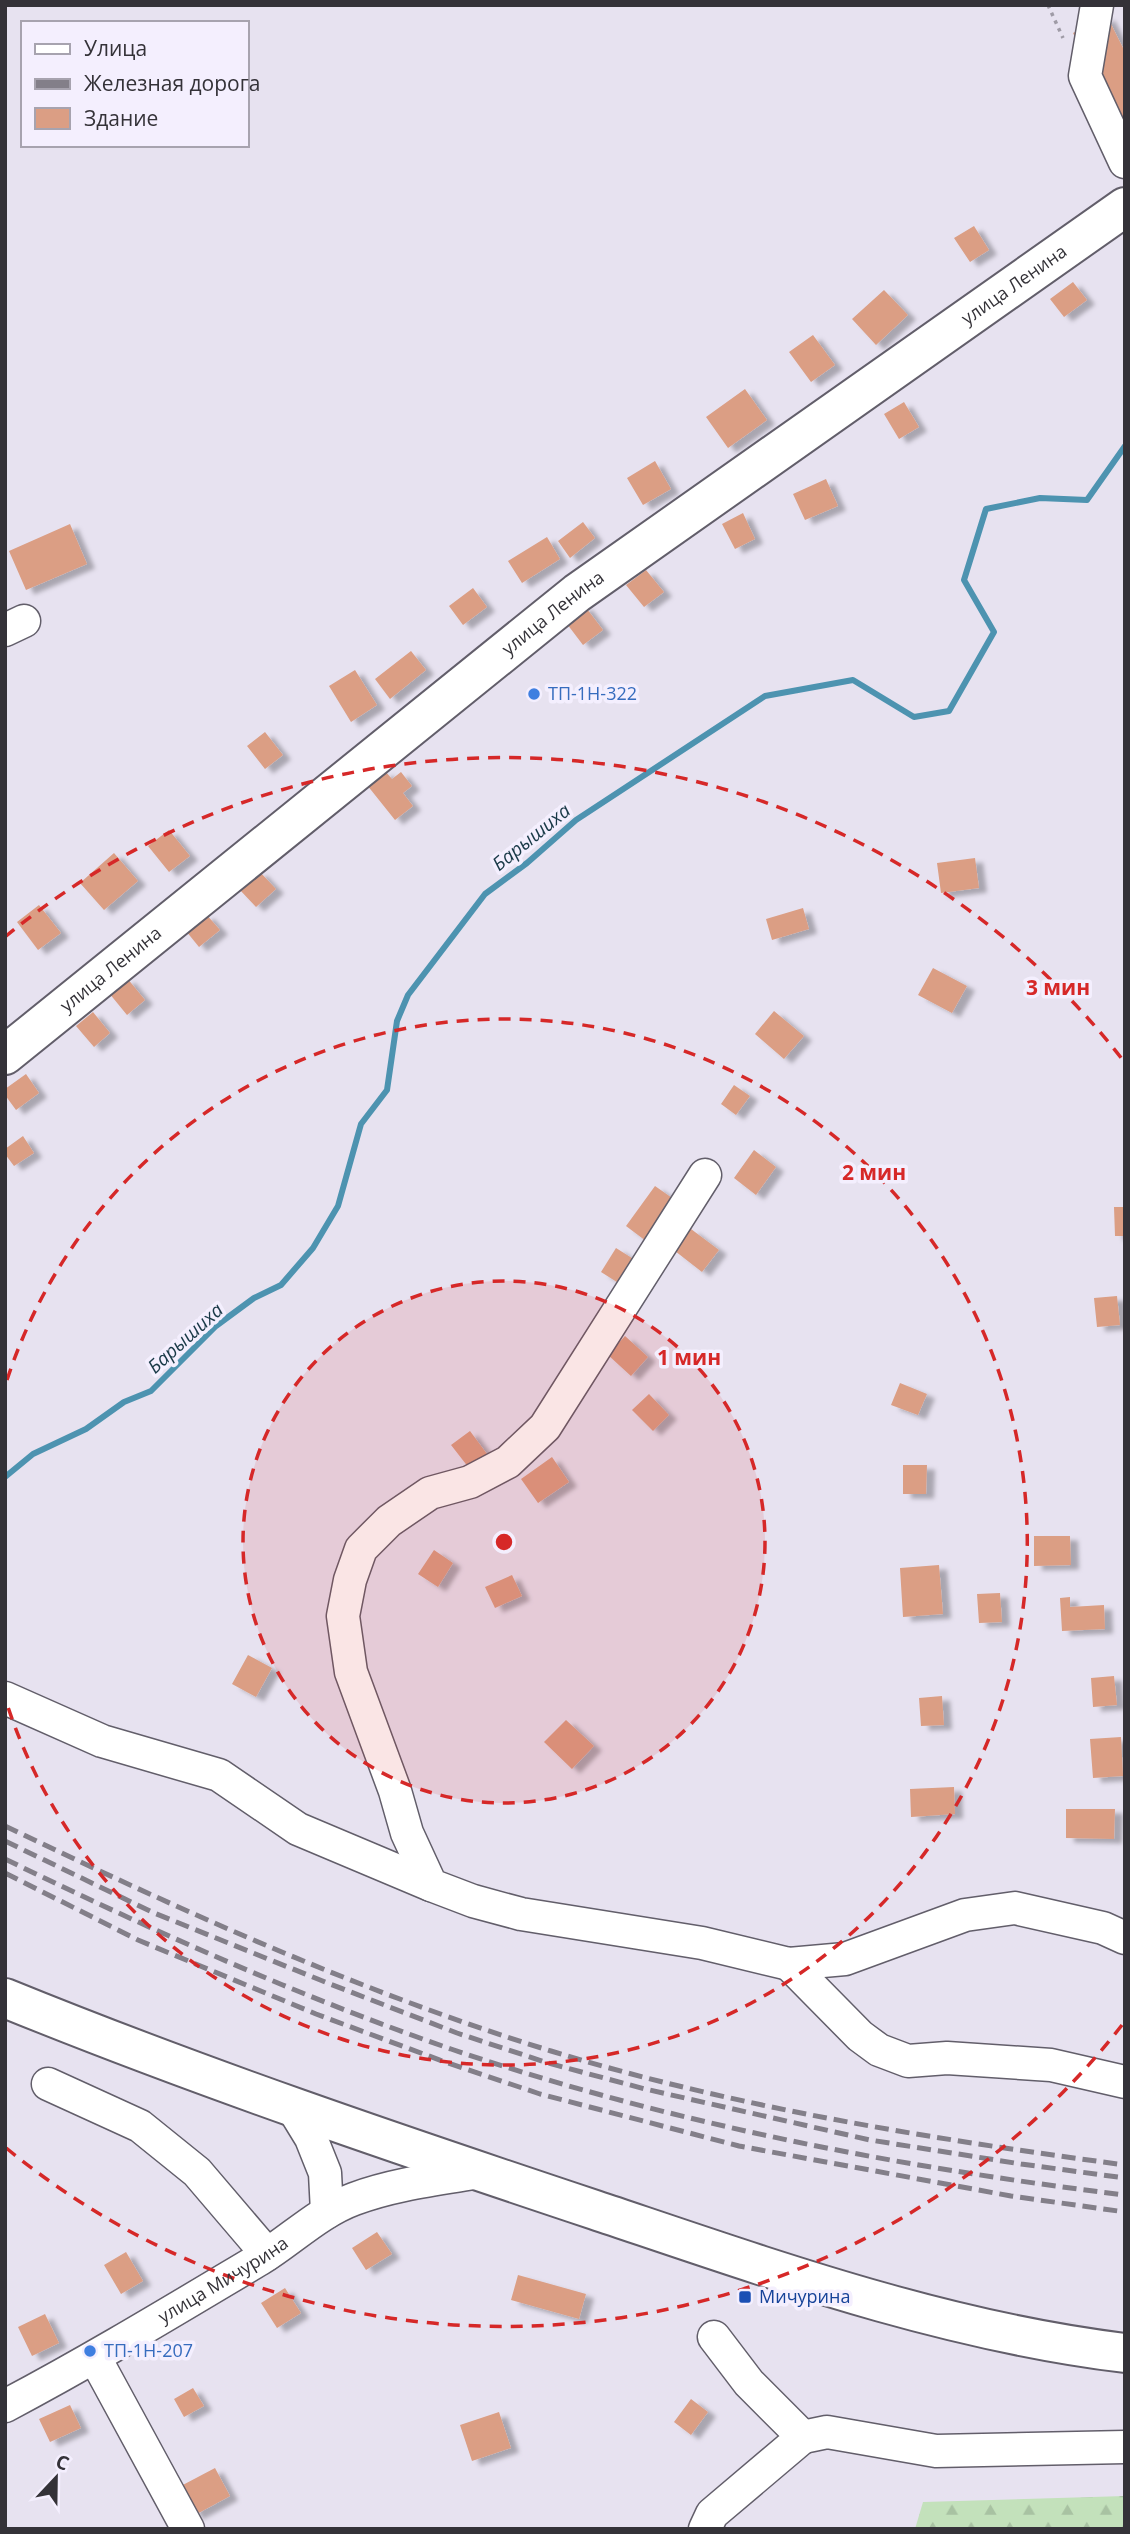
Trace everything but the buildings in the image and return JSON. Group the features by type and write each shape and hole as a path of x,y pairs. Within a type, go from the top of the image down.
{"main road":[{"name":"улица Ленина","path":"5,1055 576,593 1125,207"},
{"path":"5,1998 292,2107 720,2252 952,2322 1061,2346 1125,2353"}],"street":[{"path":"1097,5 1085,76 1125,162"},
{"path":"431,1885 407,1833 395,1791 351,1672 343,1616 349,1580 361,1549 389,1521 430,1493 470,1482 508,1462 545,1427 705,1175"},
{"path":"5,1698 102,1741 219,1775 298,1829 431,1885 473,1901 521,1914 702,1943 789,1964 845,1959 965,1915 1015,1908 1102,1928 1125,1938"},
{"path":"789,1964 860,2036 879,2050 908,2061 947,2058 1051,2064 1125,2082"},
{"path":"48,2084 140,2126 197,2172 267,2254"},
{"path":"292,2107 311,2138 325,2174 327,2211"},
{"name":"улица Мичурина","path":"5,2406 94,2358 267,2254 327,2211 355,2198 403,2185 480,2172"},
{"path":"714,2337 749,2382 803,2437"},
{"path":"94,2358 188,2529"},
{"path":"705,2529 712,2514 803,2437 827,2432 936,2451 1125,2447"}],"green space":[{"path":"1125,2496 1125,2529 915,2529 923,2502"}],"waterway":[{"name":"Барышиха","path":"5,1477 33,1454 86,1429 124,1402 151,1391 216,1326 254,1298 281,1285 313,1248 338,1206 361,1124 387,1090 397,1021 408,995 485,894 527,863 576,820 765,696 853,680 914,717 949,711 994,632 964,580 986,509 1040,498 1087,500 1125,446"}],"railway":[{"path":"5,1826 274,1949 411,2003 551,2051 692,2089 835,2120 1125,2165"},
{"path":"5,1841 154,1913 457,2033 548,2063 645,2089 870,2140 1125,2178"},
{"path":"5,1859 170,1936 337,2007 451,2049 533,2075 616,2099 784,2139 954,2171 1125,2195"},
{"path":"5,1873 138,1940 316,2014 540,2094 739,2146 1011,2196 1125,2212"}],"place":[{"name":"ТП-1Н-322","path":"534,694"},
{"name":"Мичурина","path":"745,2297"},
{"name":"ТП-1Н-207","path":"90,2351"}]}
